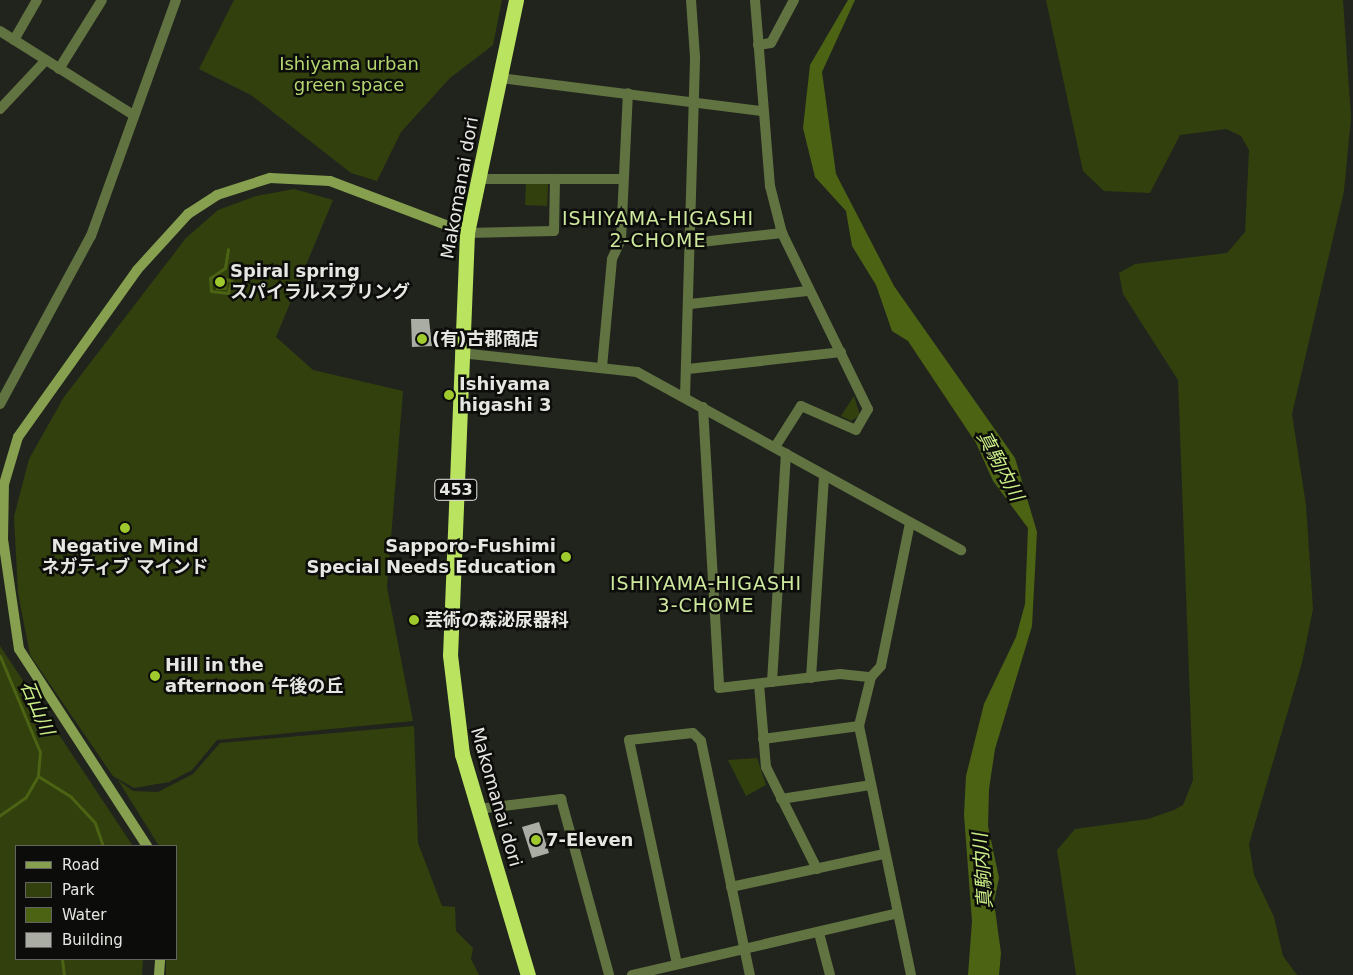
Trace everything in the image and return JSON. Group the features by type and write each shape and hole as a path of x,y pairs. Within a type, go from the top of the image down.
{"highway":[{"name":"Makomanai dori","path":"516,0 467,232 460,353 450,655 456,727 478,809 528,975"}],"street":[{"path":"14,40 36,0"},
{"path":"59,69 102,0"},
{"path":"0,404 91,236 132,114 176,0"},
{"path":"685,397 688,369 692,243 694,102 691,0"},
{"path":"755,0 762,111 770,186 782,234 807,290 867,402 863,423 856,430 801,406 775,447"},
{"path":"758,45 771,43 794,0"},
{"path":"0,31 132,114"},
{"path":"0,110 46,60"},
{"path":"500,78 762,111"},
{"path":"602,367 612,259 621,240 622,179 628,94"},
{"path":"147,845 19,649 3,539 2,483 18,437 33,413 137,270 188,214 217,195 270,178 330,181 467,232 554,231 555,179"},
{"path":"479,179 622,179"},
{"path":"692,243 782,234"},
{"path":"690,304 807,290"},
{"path":"688,369 840,352"},
{"path":"460,353 636,372 685,397 960,550"},
{"path":"703,408 719,688 811,678 871,676"},
{"path":"772,682 786,453"},
{"path":"811,678 824,475"},
{"path":"910,523 881,666 871,676 859,726 884,854 911,975"},
{"path":"759,684 766,767 817,869"},
{"path":"763,739 859,726"},
{"path":"677,964 628,740 693,733 701,741 750,975"},
{"path":"781,799 870,785"},
{"path":"478,809 561,799 609,975"},
{"path":"731,887 884,854"},
{"path":"632,975 819,933 898,913"},
{"path":"819,933 830,975"},
{"path":"160,960 160,975"}],"green space":[{"name":"Ishiyama urban green space","path":"234,0 502,0 493,45 450,78 401,132 377,181 351,173 251,95 199,69"},
{"path":"1046,0 1343,0 1351,118 1344,191 1292,414 1306,505 1313,609 1302,663 1249,844 1254,875 1274,917 1283,956 1297,975 1076,975 1057,850 1075,829 1148,819 1174,810 1183,805 1193,780 1178,380 1123,294 1119,273 1135,264 1227,253 1245,232 1249,150 1241,136 1226,129 1180,135 1150,193 1104,191 1083,171"},
{"path":"526,184 548,184 547,206 525,205"},
{"path":"294,189 333,200 276,337 313,370 403,391 387,587 413,721 217,740 192,770 169,782 134,788 113,776 30,655 18,593 14,517 29,459 64,397 186,238 218,210 256,196"},
{"path":"854,396 860,415 851,421 841,416"},
{"path":"0,646 132,845 15,845 15,960 143,960 142,975 0,975"},
{"path":"414,726 418,843 442,906 455,907 456,931 473,948 471,959 479,975 166,975 166,960 178,960 178,845 158,845 118,780 133,791 158,792 193,774 220,743"},
{"path":"757,758 766,785 746,796 728,760"}],"water":[{"name":"真駒内川","path":"848,0 855,0 822,72 836,174 894,286 1015,458 1037,532 1032,626 995,749 989,789 988,826 999,878 994,902 1001,953 999,975 968,975 972,921 964,815 966,776 984,704 1016,637 1025,604 1028,528 993,481 976,443 908,341 892,331 876,285 852,246 846,211 815,177 803,128 810,65"}],"building":[{"name":"(有)古郡商店","path":"411,319 429,319 432,346 412,347"},
{"name":"7-Eleven","path":"539,822 549,853 532,858 522,827"}],"waterway":[{"path":"221,284 226,282 225,288 217,288 219,277 231,281 228,293 211,291 210,278 225,268 228,249"},
{"name":"石山川","path":"0,656 40,752 38,776 26,797 0,815"},
{"path":"38,776 71,797 95,823 103,845"},
{"path":"62,960 64,975"}],"place":[{"name":"Spiral spring スパイラルスプリング","path":"220,282"},
{"name":"(有)古郡商店","path":"422,339"},
{"name":"Ishiyama higashi 3","path":"449,395"},
{"name":"Negative Mind ネガティブ マインド","path":"125,528"},
{"name":"Sapporo-Fushimi Special Needs Education","path":"566,557"},
{"name":"芸術の森泌尿器科","path":"414,620"},
{"name":"Hill in the afternoon 午後の丘","path":"155,676"},
{"name":"7-Eleven","path":"536,840"}],"district":[{"name":"ISHIYAMA-HIGASHI 2-CHOME","path":"658,230"},
{"name":"ISHIYAMA-HIGASHI 3-CHOME","path":"706,595"}]}
